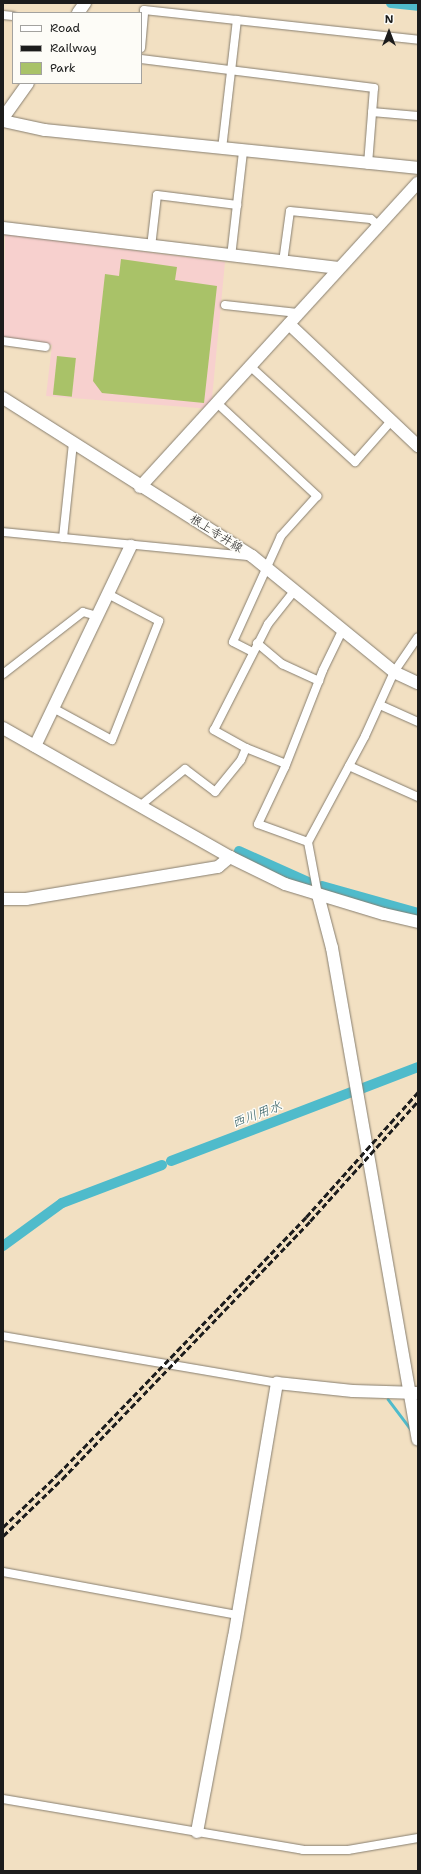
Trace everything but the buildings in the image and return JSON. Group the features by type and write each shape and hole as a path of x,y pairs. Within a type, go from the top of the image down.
{"street":[{"path":"79,12 86,3"},
{"path":"142,32 144,10 418,40"},
{"path":"222,149 238,20"},
{"path":"142,59 374,88 368,164"},
{"path":"27,84 3,120 45,130 418,168"},
{"path":"372,112 418,116"},
{"path":"231,257 244,151"},
{"path":"140,487 251,367 339,268 418,184"},
{"path":"151,247 157,195 237,205"},
{"path":"282,262 290,211 371,219 379,226"},
{"path":"3,228 231,257 339,268"},
{"path":"225,305 298,313"},
{"path":"289,324 418,446"},
{"path":"3,341 46,347"},
{"path":"251,367 355,462 392,420"},
{"name":"根上寺井線","path":"3,398 140,487 252,556 394,672 418,683"},
{"path":"217,403 317,496 281,536 233,642 253,652"},
{"path":"63,538 72,443"},
{"path":"3,532 131,546 252,556"},
{"path":"35,746 131,546"},
{"path":"286,764 246,748 214,730 257,643 268,624 295,590"},
{"path":"53,708 112,740 159,621 108,594"},
{"path":"3,674 83,612 97,616"},
{"path":"308,842 258,824 286,764 318,681 342,631"},
{"path":"418,637 394,672 380,705 308,842 318,895 332,948 414,1392 418,1440"},
{"path":"257,643 282,664 318,681"},
{"path":"380,705 418,722"},
{"path":"3,728 141,805 230,857 286,884 318,895 418,922"},
{"path":"141,805 185,769 215,792 241,760 246,748"},
{"path":"349,766 418,797"},
{"path":"3,899 26,899 218,867 230,857"},
{"path":"3,1336 277,1383 352,1391 414,1392"},
{"path":"197,1832 238,1615 277,1383"},
{"path":"3,1572 238,1615"},
{"path":"3,1799 303,1850 355,1849 418,1838"}],"shaded area":[{"path":"5,234 225,262 211,409 46,396 52,345 3,338"}],"green space":[{"path":"121,259 177,267 175,280 217,286 204,403 102,393 93,381 105,274 119,276"},
{"path":"57,356 76,358 72,397 53,395"}],"waterway":[{"path":"391,3 418,6"},
{"path":"239,851 308,882"},
{"path":"322,886 418,913"},
{"name":"西川用水","path":"358,1090 418,1067"},
{"name":"西川用水","path":"171,1161 352,1092"},
{"name":"西川用水","path":"3,1246 62,1203 162,1165"},
{"path":"388,1399 411,1430"}],"railway":[{"path":"3,1527 58,1474 306,1217 418,1092"},
{"path":"3,1536 62,1479 310,1221 418,1101"}]}
